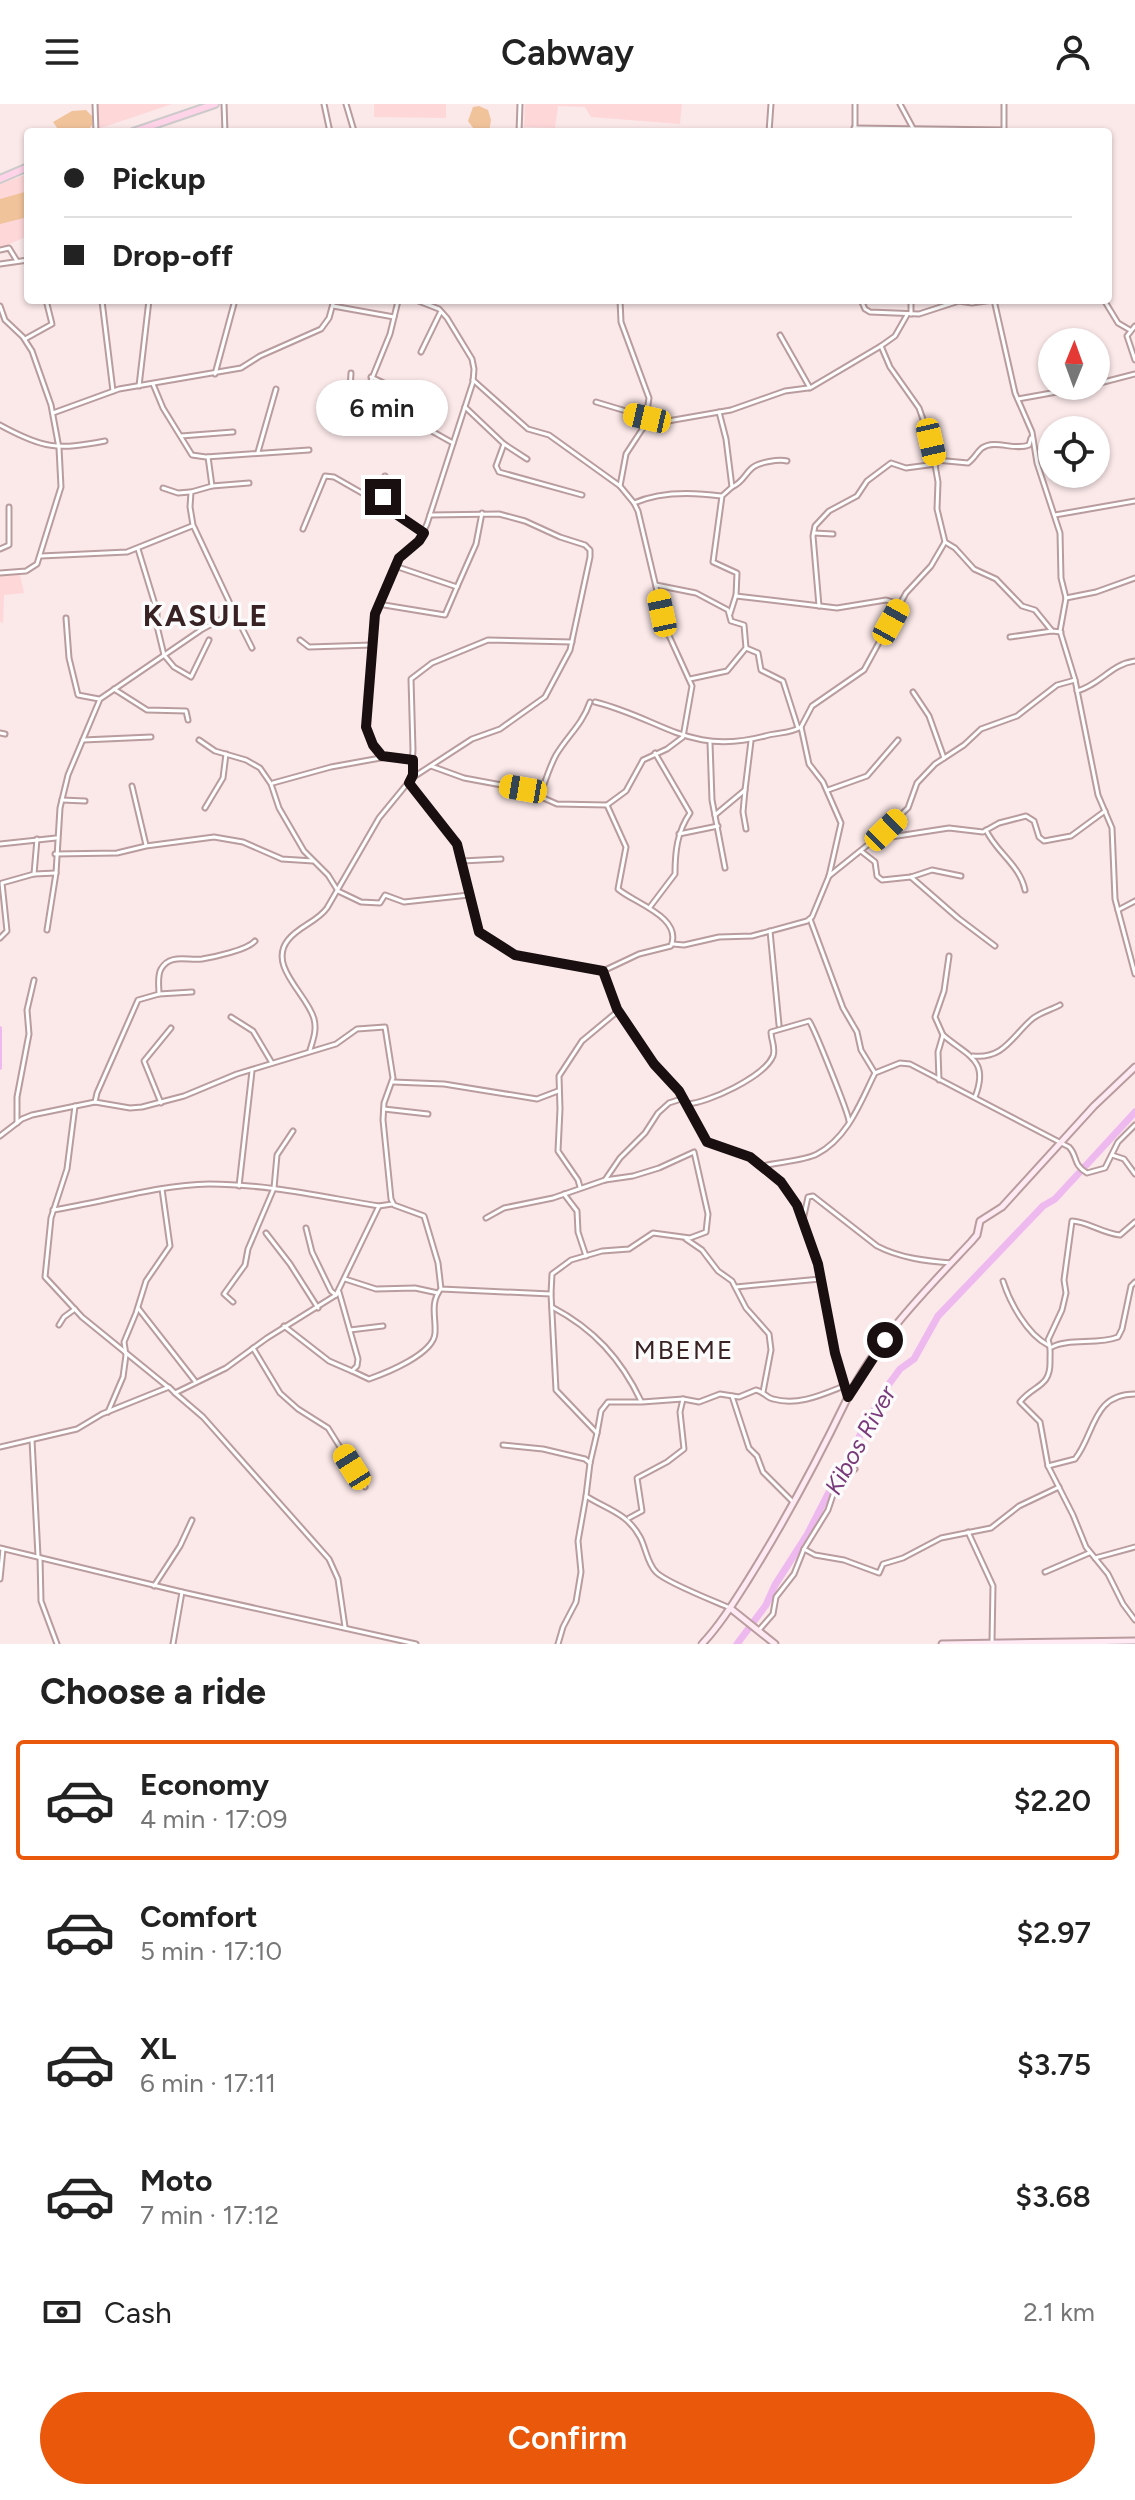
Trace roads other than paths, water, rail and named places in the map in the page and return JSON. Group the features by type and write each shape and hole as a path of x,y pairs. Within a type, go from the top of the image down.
{"main road":[{"path":"145,128 215,104"},
{"path":"0,179 24,169"},
{"path":"702,1644 765,1557 848,1397 899,1321 977,1235 980,1221 1002,1207 1094,1106 1135,1067"},
{"path":"730,1608 775,1644"},
{"path":"942,1644 1135,1641"}],"street":[{"path":"95,104 96,128"},
{"path":"224,104 225,128"},
{"path":"324,104 329,128"},
{"path":"346,104 353,128"},
{"path":"519,128 520,104"},
{"path":"769,128 771,104"},
{"path":"854,128 855,104"},
{"path":"900,104 913,128"},
{"path":"1004,104 1004,128"},
{"path":"0,250 9,248 17,261"},
{"path":"0,264 24,260"},
{"path":"25,339 52,324 48,304"},
{"path":"102,304 113,391"},
{"path":"139,386 149,304"},
{"path":"215,374 234,304"},
{"path":"351,373 350,390 363,394 368,391 396,304"},
{"path":"386,757 373,745 366,727 378,604 401,554 417,543 424,533 465,407 474,369 469,353 441,311 425,304"},
{"path":"620,304 621,322 649,398 645,425 626,454 620,486"},
{"path":"863,304 870,312 909,314 929,312 951,304"},
{"path":"645,425 719,412 785,391 810,388 895,336 909,314 910,304"},
{"path":"995,304 1018,399 1032,434 1037,463 1061,541 1061,578 1066,598 1060,624 1075,680 1098,795 1112,828 1113,876 1118,910 1135,974"},
{"path":"1106,304 1118,323 1130,330"},
{"path":"0,306 5,320 25,339 36,362 53,413 61,487 37,564 26,571 0,573"},
{"path":"53,413 113,391 241,368 260,356 321,329 333,306 394,317"},
{"path":"421,352 441,311"},
{"path":"1135,326 1127,340 1135,360"},
{"path":"780,335 810,388"},
{"path":"540,797 558,752 584,719 592,702 637,715 683,737 710,743 751,740 799,728 812,706 864,670 913,583 936,560 945,542 937,509 936,462 919,408 905,390 881,346"},
{"path":"1110,380 1135,374"},
{"path":"371,377 390,386 394,410 453,443"},
{"path":"431,766 464,778 523,789 557,804 607,805 626,791 643,760 667,749 683,737 692,696 690,679 666,629 645,533 634,503 620,486 549,435 528,429 473,380"},
{"path":"153,384 163,408 191,454 208,457 309,450"},
{"path":"258,452 276,389"},
{"path":"1018,399 1038,395"},
{"path":"596,402 647,418"},
{"path":"465,407 504,444 527,459"},
{"path":"719,412 732,487"},
{"path":"0,425 25,438 59,448 105,441"},
{"path":"181,436 233,432"},
{"path":"819,606 814,533 819,519 857,496 867,481 886,465 895,463 906,468 936,462 968,463 987,446 1026,447 1032,434"},
{"path":"504,444 496,466 499,472 582,495"},
{"path":"208,457 212,486"},
{"path":"690,679 727,671 746,648 744,625 731,621 730,614 736,594 737,573 713,562 722,496 742,482 753,467 778,460 787,461"},
{"path":"303,529 319,485 327,475 383,505 424,533"},
{"path":"383,505 385,476"},
{"path":"163,488 178,493 249,483"},
{"path":"191,492 193,525 252,648"},
{"path":"634,503 674,493 722,496"},
{"path":"1055,515 1135,501"},
{"path":"0,549 9,545 9,507"},
{"path":"378,604 445,615 476,544 482,513"},
{"path":"310,1050 315,1022 306,1000 285,968 285,945 293,935 321,917 379,818 410,781 477,736 500,729 541,702 560,671 572,642 590,557 588,547 525,521 499,514 430,515"},
{"path":"41,556 108,554 138,549 193,525"},
{"path":"814,533 833,534"},
{"path":"945,542 955,548 974,569 1001,583 1022,606 1035,610 1052,631"},
{"path":"138,549 157,611 164,655 174,667 191,677 209,640"},
{"path":"395,566 457,587"},
{"path":"1066,598 1096,592 1135,578"},
{"path":"656,585 696,593 730,614"},
{"path":"736,594 741,598 837,608 886,600 900,604"},
{"path":"47,930 56,873 55,854 62,800 70,769 100,699 234,612"},
{"path":"66,618 69,658 78,695 100,699"},
{"path":"1010,637 1062,632"},
{"path":"300,640 309,647 372,645"},
{"path":"572,642 488,640 445,656 417,672 411,683 411,759 414,764 410,781 440,825 454,838 479,932 513,954 603,971 639,954 673,944 752,936 810,919"},
{"path":"746,648 758,653 761,670 783,681 809,764 828,790 841,823 829,876 810,919 843,1008 857,1032 861,1050 875,1073"},
{"path":"1077,691 1094,686 1116,666 1135,661"},
{"path":"829,876 908,808 924,773 981,729 1017,716 1057,685 1075,680"},
{"path":"114,689 147,710 186,711 188,720"},
{"path":"913,692 929,716 944,758"},
{"path":"83,740 151,737"},
{"path":"199,740 215,751 254,764 271,784 286,822 338,891 368,903 380,903 385,895 404,902 469,895"},
{"path":"746,829 743,812 751,740"},
{"path":"828,790 867,776 898,740"},
{"path":"710,743 712,800 725,868"},
{"path":"649,908 675,874 674,857 679,834 690,811 655,753"},
{"path":"205,808 223,778 226,754"},
{"path":"271,784 311,772 386,757 411,759"},
{"path":"132,786 146,846"},
{"path":"715,815 745,790"},
{"path":"62,800 85,801"},
{"path":"607,805 626,847 618,889 649,908 669,927 673,944"},
{"path":"875,839 949,828 978,833 999,823 1026,816 1034,821 1041,840 1063,838 1081,830 1105,811"},
{"path":"679,834 718,826"},
{"path":"986,830 993,844 1014,865 1025,890"},
{"path":"55,854 117,853 214,837 243,842 282,859 313,861"},
{"path":"0,844 57,838"},
{"path":"34,874 37,839"},
{"path":"861,851 875,862 878,879 911,877 932,870 961,876"},
{"path":"462,861 501,859"},
{"path":"0,938 7,931 2,883 34,874 56,873"},
{"path":"911,877 995,946"},
{"path":"1118,910 1135,901"},
{"path":"770,931 779,1025"},
{"path":"159,994 161,969 173,959 204,959 251,946 255,941"},
{"path":"949,956 944,991 935,1017 943,1035 973,1056 985,1058 993,1055 1006,1047 1037,1016 1060,1005"},
{"path":"603,971 618,1011 654,1064 684,1098 707,1142 737,1151 762,1166 787,1189 803,1220 822,1279 833,1344 848,1397"},
{"path":"17,1123 17,1097 29,1034 27,1010 34,980"},
{"path":"95,1102 138,1000 159,994 192,992"},
{"path":"580,1187 558,1151 559,1076 578,1044 618,1011"},
{"path":"231,1017 253,1031 272,1063"},
{"path":"687,1104 697,1104 724,1094 754,1077 773,1057 771,1032 809,1021 849,1121"},
{"path":"0,1136 32,1115 75,1106 95,1102 136,1108 161,1103 252,1069 336,1044 357,1029 385,1027 393,1082 384,1109 384,1146 392,1204"},
{"path":"161,1103 144,1061 171,1028"},
{"path":"939,1080 938,1052 943,1035"},
{"path":"973,1056 981,1072 975,1098"},
{"path":"762,1166 817,1154 837,1137 859,1110 875,1073 906,1063 1072,1150 1074,1163 1090,1174 1105,1168 1123,1135 1135,1125"},
{"path":"239,1186 252,1069"},
{"path":"393,1082 444,1084 537,1099 559,1091"},
{"path":"605,1180 658,1113 669,1103 684,1098"},
{"path":"75,1106 67,1169 53,1210 45,1277 126,1355 203,1417 329,1559 338,1579 345,1627"},
{"path":"384,1109 428,1114"},
{"path":"233,1302 224,1294 245,1265 248,1249 274,1188 277,1155 293,1131"},
{"path":"486,1218 504,1208 659,1168 693,1152 705,1201 707,1230 696,1237 653,1233 629,1249 602,1251 571,1260 552,1274 557,1393 597,1433"},
{"path":"1112,1155 1124,1159 1135,1174"},
{"path":"53,1210 162,1189 209,1184 274,1188 379,1206 392,1204 424,1216 438,1263 439,1291 433,1301 435,1334 431,1347 369,1379 329,1361 284,1326"},
{"path":"108,1412 123,1377 124,1342 149,1274 170,1246 162,1189"},
{"path":"564,1194 577,1211 578,1232 586,1256"},
{"path":"803,1220 808,1197 813,1196 889,1252 918,1260 951,1263"},
{"path":"175,1393 226,1368 284,1326 338,1293 379,1206"},
{"path":"1135,1222 1120,1235 1072,1221 1064,1280 1066,1293 1050,1346 1051,1369 1047,1379 1020,1402 1040,1422 1048,1466 1089,1552 1108,1574 1135,1620"},
{"path":"306,1228 312,1252 331,1291 338,1293"},
{"path":"266,1233 318,1308"},
{"path":"682,1237 702,1250 718,1271 729,1277 746,1308 769,1334 771,1350 763,1392"},
{"path":"345,1279 376,1289 551,1294"},
{"path":"736,1287 822,1279"},
{"path":"1003,1281 1032,1332 1050,1346"},
{"path":"1050,1346 1118,1337 1131,1286 1135,1282"},
{"path":"338,1293 358,1361 352,1371"},
{"path":"552,1307 610,1350 642,1402"},
{"path":"138,1308 196,1383"},
{"path":"59,1325 75,1309"},
{"path":"350,1330 383,1326"},
{"path":"253,1348 280,1393 328,1428 365,1487"},
{"path":"558,1644 576,1602 581,1572 578,1541 598,1419 606,1402 683,1399 695,1402 720,1394 739,1397 753,1391 763,1392 771,1399 805,1400 845,1386"},
{"path":"0,1447 77,1429 108,1412 169,1387"},
{"path":"1048,1466 1075,1459 1085,1445 1095,1417 1114,1398 1135,1394"},
{"path":"732,1396 749,1448 757,1456 763,1472 794,1504"},
{"path":"627,1518 642,1511 638,1476 667,1462 684,1449 680,1412 683,1399"},
{"path":"32,1440 41,1601 57,1644"},
{"path":"503,1445 543,1449 585,1459 590,1463"},
{"path":"757,1628 773,1614 776,1597 794,1574 804,1549 828,1510 834,1492 855,1469"},
{"path":"804,1549 879,1573 883,1564 903,1558 941,1538 991,1528 1019,1506 1059,1487"},
{"path":"586,1496 627,1518 645,1545 654,1571 730,1608"},
{"path":"154,1586 180,1546 192,1520"},
{"path":"968,1532 993,1586 992,1642"},
{"path":"1095,1558 1135,1547"},
{"path":"0,1579 2,1548 154,1586 416,1644"},
{"path":"1045,1572 1089,1552"},
{"path":"173,1644 182,1592"},
{"path":"380,1635 380,1644"}],"waterway":[{"path":"0,1028 0,1068"},
{"name":"Kibos River","path":"737,1644 766,1605 830,1490 850,1465 860,1435 889,1384 900,1369 914,1359 938,1316 1043,1206 1055,1199 1135,1112"}],"district":[{"name":"KASULE","path":"206,615"},
{"name":"MBEME","path":"684,1350"}]}
